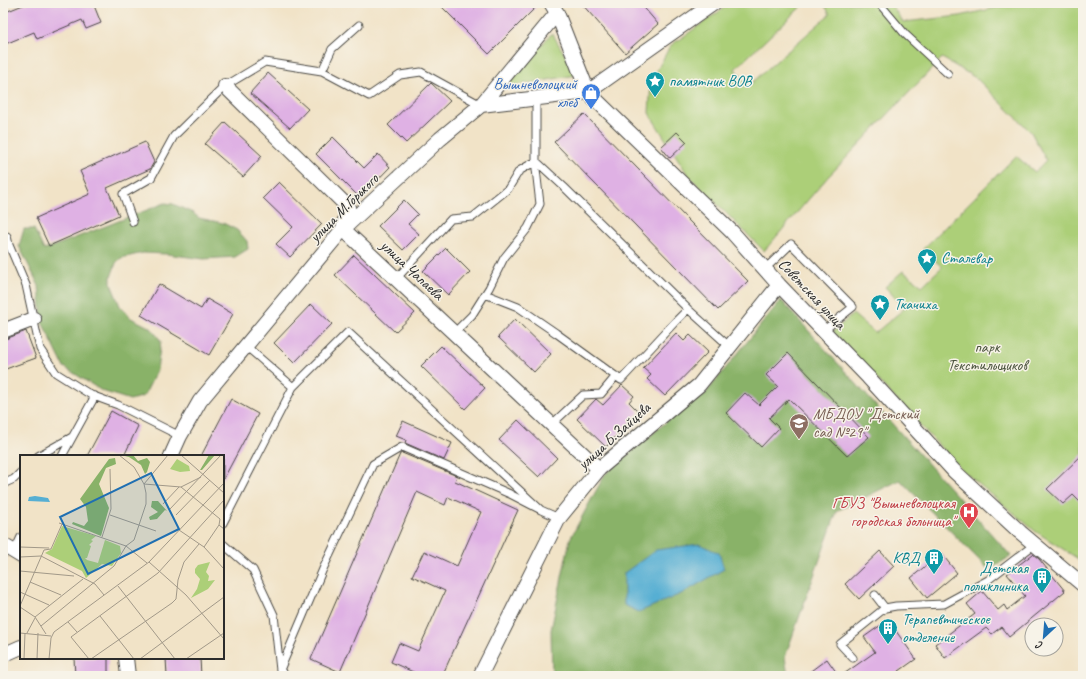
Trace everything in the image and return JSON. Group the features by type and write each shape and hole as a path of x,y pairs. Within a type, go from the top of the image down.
{"street":[{"path":"481,105 588,92 714,3"},
{"name":"Советская улица","path":"553,5 588,92 732,232 779,285 868,377 954,471 1083,585"},
{"name":"улица М.Горького","path":"171,455 180,436 200,402 343,229 440,139 481,105 553,5"},
{"path":"225,86 348,207 343,229"},
{"name":"улица Чапаева","path":"343,229 598,469"},
{"name":"улица Б.Зайцева","path":"480,676 559,518 598,469 699,385 779,285"},
{"path":"3,331 34,320"},
{"path":"3,655 20,647"},
{"path":"126,659 128,676"}],"lane":[{"path":"879,3 905,34 948,74"},
{"path":"322,71 332,49 359,25"},
{"path":"133,222 123,194 151,178 174,136 225,86 265,62 322,71 369,96 400,75 421,72 481,105"},
{"path":"454,333 472,315 504,258 528,228 540,204 536,161 536,98"},
{"path":"396,279 451,219 472,217 508,189 519,171 536,161"},
{"path":"536,161 564,186 688,309 730,347"},
{"path":"3,237 7,236 9,245 26,285 40,349 56,373 95,396 118,405 180,436"},
{"path":"765,269 791,244 853,307 823,331"},
{"path":"485,294 518,307 621,380 688,309"},
{"path":"224,521 293,387 348,332 541,510"},
{"path":"246,346 293,387"},
{"path":"551,425 584,395 601,394 616,376"},
{"path":"63,455 95,396"},
{"path":"40,455 72,437"},
{"path":"280,670 322,569 373,464 402,447 510,494 559,518"},
{"path":"3,484 14,479 20,473"},
{"path":"13,551 20,539"},
{"path":"853,658 840,644 885,608 896,606 944,604 988,580 1035,544"},
{"path":"224,545 253,570 274,615 280,670 286,676"},
{"path":"875,595 885,608"}],"green space":[{"name":"парк Текстильщиков","path":"731,3 805,3 735,69 748,86 830,14 823,3 890,3 903,22 960,16 1017,3 1083,3 1083,562 1035,531 961,469 833,332 853,314 875,333 905,308 885,287 903,271 922,286 942,267 923,249 1016,156 1035,172 1046,160 1031,132 976,78 942,58 827,178 764,251 688,175 649,113 651,82 670,46"},
{"path":"552,33 577,75 505,87"},
{"path":"165,203 173,204 193,213 199,218 223,223 237,230 247,241 248,249 235,257 204,259 166,254 143,253 121,258 116,263 111,277 111,284 120,306 131,318 151,328 161,341 157,370 144,396 130,400 102,391 64,367 42,322 39,286 19,246 24,229 34,229 44,250"},
{"path":"781,300 1011,556 989,570 900,480 837,511 785,657 788,676 552,676 551,630 570,539 605,474 671,418 704,395"}],"water":[{"path":"699,544 719,553 724,569 683,593 639,612 624,605 624,573 656,550"}],"building":[{"path":"28,3 93,3 101,23 86,29 82,20 37,39 34,32 3,45 3,13"},
{"path":"438,3 540,3 489,54"},
{"path":"581,3 640,3 658,24 625,53"},
{"path":"268,73 308,109 290,128 250,93"},
{"path":"431,83 450,101 406,143 388,125"},
{"path":"584,114 748,281 718,310 554,142"},
{"path":"225,122 262,156 243,177 205,144"},
{"path":"677,132 687,142 670,158 661,147"},
{"path":"333,137 364,168 378,154 390,167 360,198 316,154"},
{"path":"145,142 154,162 150,169 107,188 119,215 49,246 36,218 90,194 80,171"},
{"path":"279,182 322,224 290,257 276,244 293,227 263,198"},
{"path":"404,200 418,214 408,224 419,234 403,250 378,226"},
{"path":"446,248 470,272 448,295 423,271"},
{"path":"354,255 415,313 395,332 335,275"},
{"path":"159,284 201,309 207,299 233,314 209,355 141,315"},
{"path":"311,304 332,324 294,363 274,343"},
{"path":"515,319 551,354 534,372 498,337"},
{"path":"26,331 36,358 3,370 3,340"},
{"path":"676,333 684,341 690,335 708,352 665,396 647,379 651,375 643,368"},
{"path":"441,346 485,388 465,409 421,366"},
{"path":"788,353 869,437 847,456 789,399 769,418 779,428 761,447 726,413 745,393 759,405 778,386 766,375"},
{"path":"622,385 634,396 629,402 639,412 606,447 577,419 596,399 603,405"},
{"path":"231,399 258,414 224,478 224,455 202,455"},
{"path":"111,411 138,426 124,455 88,455"},
{"path":"518,420 557,458 539,477 499,440"},
{"path":"403,421 452,443 444,460 405,443 406,440 396,436"},
{"path":"402,453 457,476 455,481 518,510 442,676 422,676 391,662 399,643 418,651 445,591 412,576 424,551 457,566 481,512 448,497 445,505 417,492 340,672 311,659 400,454"},
{"path":"1083,454 1083,505 1073,495 1063,504 1047,489"},
{"path":"880,551 894,566 859,599 845,584"},
{"name":"КВД","path":"941,553 957,573 927,598 911,578"},
{"name":"Детская поликлиника","path":"1033,554 1039,559 1065,591 1033,617 1024,617 1024,625 1009,637 1001,627 992,634 986,628 945,658 935,644 975,614 967,604 982,591 998,610 1004,605 1007,610 1025,596 1007,574"},
{"name":"Терапевтическое отделение","path":"888,620 916,659 892,676 841,676 875,652 864,637"},
{"path":"74,659 108,659 108,676 75,676"},
{"path":"166,659 200,659 201,676 167,676"},
{"path":"827,659 839,676 804,676"}],"place":[{"name":"памятник ВОВ","path":"655,98"},
{"name":"Вышневолоцкий хлеб","path":"591,110"},
{"name":"Сталевар","path":"927,275"},
{"name":"Ткачиха","path":"880,321"},
{"name":"МБДОУ \"Детский сад №29\"","path":"799,440"},
{"name":"ГБУЗ \"Вышневолоцкая городская больница\"","path":"969,529"},
{"name":"КВД","path":"934,575"},
{"name":"Детская поликлиника","path":"1042,594"},
{"name":"Терапевтическое отделение","path":"888,645"}]}
